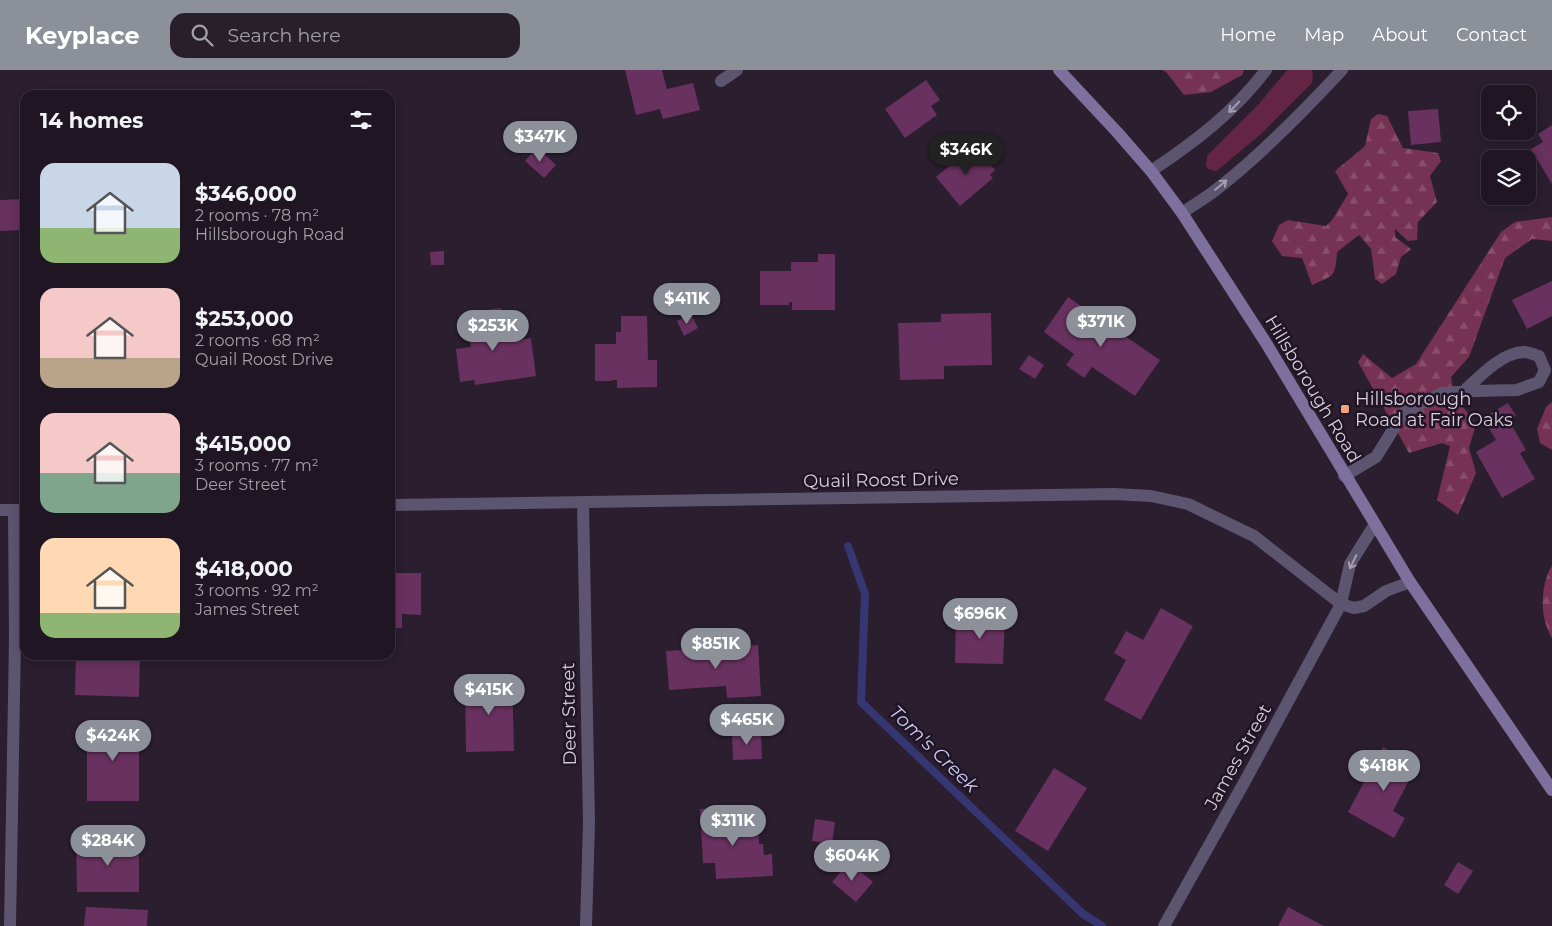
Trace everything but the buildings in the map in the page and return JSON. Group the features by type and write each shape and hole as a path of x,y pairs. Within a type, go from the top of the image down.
{"main road":[{"name":"Hillsborough Road","path":"1058,70 1151,171 1182,213 1266,343 1344,476 1410,582 1552,790"}],"street":[{"path":"721,81 737,70"},
{"path":"1151,171 1187,148 1232,110 1266,70"},
{"path":"1182,213 1217,189 1259,152 1302,113 1341,70"},
{"path":"1344,476 1376,458 1404,412 1442,393 1517,390 1539,382 1545,370 1539,356 1524,352 1509,356 1494,364 1463,392"},
{"name":"Quail Roost Drive","path":"395,505 1114,494 1151,496 1188,504 1254,536 1341,604"},
{"name":"Deer Street","path":"583,502 589,823 586,926"},
{"path":"0,510 20,510 15,639 10,926"},
{"name":"James Street","path":"1164,926 1250,773 1341,604 1350,564 1375,524"},
{"path":"1341,604 1354,608 1364,606 1386,591 1410,582"}],"shaded area":[{"path":"1287,70 1312,70 1312,83 1260,135 1218,170 1208,169 1206,165 1207,156 1258,105"}],"green space":[{"path":"1162,70 1244,70 1242,75 1211,92 1184,95 1166,72"},
{"path":"1378,114 1387,116 1403,148 1438,153 1441,161 1430,176 1437,202 1418,222 1417,240 1408,241 1395,229 1395,237 1411,249 1401,257 1396,274 1382,284 1375,279 1371,249 1359,235 1337,252 1332,274 1312,285 1302,258 1282,256 1272,241 1279,225 1288,220 1326,226 1332,220 1348,194 1335,171 1365,146 1371,119"},
{"path":"1552,217 1552,241 1532,239 1505,258 1469,357 1451,377 1454,395 1476,424 1469,448 1476,473 1458,515 1437,500 1450,446 1442,443 1409,453 1358,362 1363,354 1392,378 1416,364 1501,232 1515,222"},
{"path":"1552,402 1552,450 1540,443 1537,429 1546,407"},
{"path":"1552,565 1552,638 1543,611 1543,592"}],"waterway":[{"name":"Tom's Creek","path":"848,546 865,594 861,702 1083,914 1102,926"}],"place":[{"name":"Hillsborough Road at Fair Oaks","path":"1345,409"}]}
